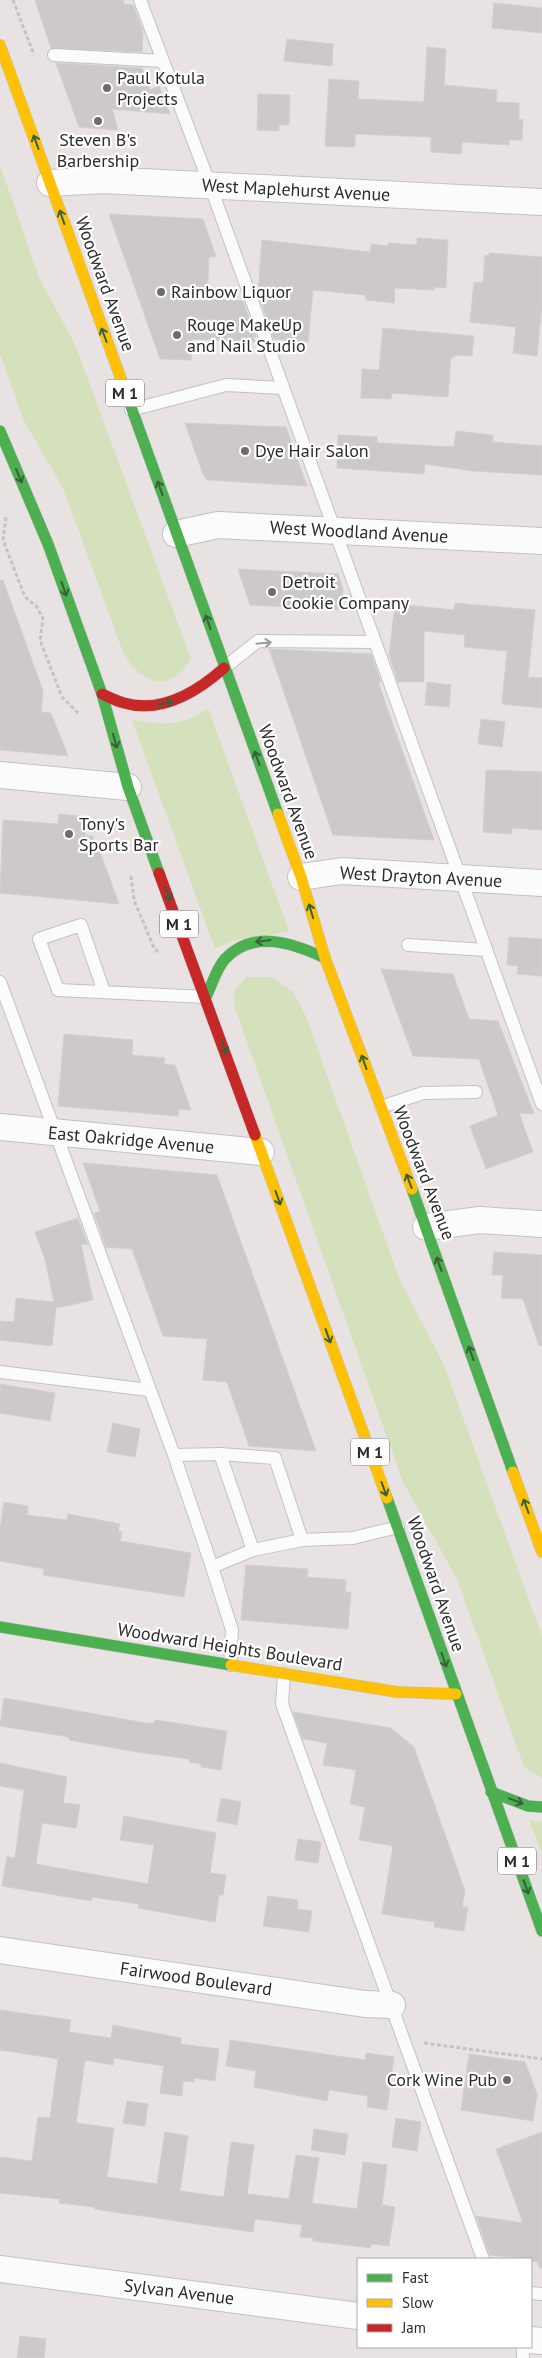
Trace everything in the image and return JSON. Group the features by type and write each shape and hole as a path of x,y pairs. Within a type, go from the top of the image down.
{"main road":[{"name":"Woodward Avenue","path":"0,45 301,877 325,958 426,1227 542,1552"},
{"path":"7,96 21,101"},
{"name":"Woodward Avenue","path":"0,431 48,544 102,694 128,787 398,1527 542,1931"},
{"path":"102,694 126,704 150,705 175,701 202,688 224,668"},
{"path":"206,997 225,959 241,947 258,941 277,940 300,945 325,958"},
{"name":"Woodward Heights Boulevard","path":"0,1627 397,1692 456,1694"},
{"path":"491,1792 528,1806 542,1807"}],"street":[{"name":"West Maplehurst Avenue","path":"50,183 103,180 542,202"},
{"name":"West Woodland Avenue","path":"176,534 218,526 542,540"},
{"path":"0,775 128,787"},
{"name":"West Drayton Avenue","path":"301,877 342,871 542,882"},
{"name":"East Oakridge Avenue","path":"0,1127 261,1152"},
{"path":"426,1227 480,1220 542,1224"},
{"name":"Fairwood Boulevard","path":"0,1950 355,2003 392,2005"},
{"name":"Sylvan Avenue","path":"0,2269 357,2316"}],"lane":[{"path":"140,0 210,185 542,1104"},
{"path":"54,55 163,61"},
{"path":"131,410 226,385 282,388"},
{"path":"224,668 258,642 375,642"},
{"path":"104,992 81,925 39,939 58,990 206,997"},
{"path":"408,945 486,950"},
{"path":"0,982 174,1456 212,1568 232,1630 230,1665"},
{"path":"381,1107 423,1093 476,1092"},
{"path":"0,1372 149,1390"},
{"path":"174,1456 220,1454 276,1458 302,1540"},
{"path":"220,1454 254,1550"},
{"path":"212,1568 254,1550 302,1540 352,1538 398,1527"},
{"path":"284,1674 282,1704 483,2258"}],"path":[{"path":"416,2042 542,2059"}],"green space":[{"path":"0,165 39,278 75,344 191,659 183,670 165,681 148,679 124,655 63,488 24,421 0,354"},
{"path":"208,708 289,931 232,941 215,949 132,720 172,723 190,719"},
{"path":"246,977 272,977 293,992 306,1016 399,1278 444,1365 542,1636 542,1778 524,1767 457,1579 403,1482 235,1008 234,992"},
{"path":"529,1820 542,1822 542,1854"}],"building":[{"path":"35,0 124,0 124,4 133,5 143,31 142,52 51,48"},
{"path":"494,3 542,8 542,33 492,28"},
{"path":"287,39 333,44 332,66 284,61"},
{"path":"427,47 446,49 444,85 497,90 496,102 519,103 519,119 523,120 522,140 509,140 509,145 462,142 461,154 431,152 431,137 355,134 355,147 325,146 329,79 359,81 358,99 424,102"},
{"name":"Paul Kotula Projects","path":"56,63 142,68 150,90 159,86 170,114 112,109 118,130 79,127"},
{"path":"258,94 290,95 289,125 279,125 279,131 257,130"},
{"path":"109,214 203,219 216,257 209,257 207,299 243,301 256,337 253,337 255,342 192,339 191,360 160,359"},
{"path":"417,238 448,240 446,288 434,287 434,290 395,288 394,303 366,300 366,295 313,290 308,342 274,339 258,293 262,240 370,252 371,244 388,246 388,243 417,245"},
{"path":"489,253 542,257 542,306 537,356 513,353 516,327 470,322 474,282 483,283 485,255 489,256"},
{"path":"383,328 474,336 472,356 455,355 454,358 451,357 448,397 392,393 391,399 361,398 362,369 379,370"},
{"name":"Dye Hair Salon","path":"185,423 286,427 307,486 207,480 203,474"},
{"path":"456,431 493,435 492,442 542,446 542,475 473,471 425,464 424,474 337,468 338,435 377,437 377,443 454,447"},
{"path":"238,569 338,574 343,589 342,610 250,605"},
{"path":"0,580 3,580 43,691 41,712 51,713 68,756 0,750"},
{"path":"455,603 535,610 528,677 542,678 542,708 502,704 507,651 464,647 465,635 424,631 424,682 398,682 389,655 395,604 454,610"},
{"path":"269,649 371,654 381,682 378,682 434,840 333,835"},
{"path":"427,682 451,685 449,707 425,705"},
{"path":"481,719 505,722 502,747 478,744"},
{"path":"486,770 542,772 542,830 512,828 511,834 483,832"},
{"path":"59,814 87,817 85,836 93,836 92,848 99,849 119,904 0,893 3,820 58,824"},
{"path":"509,937 542,939 542,976 517,974 518,966 507,965"},
{"path":"381,969 453,974 469,1019 498,1021 534,1114 519,1113 533,1152 486,1169 470,1126 498,1115 479,1059 413,1056"},
{"path":"64,1034 133,1040 132,1055 165,1058 164,1064 175,1065 191,1110 179,1109 178,1116 58,1106"},
{"path":"83,1163 217,1175 316,1451 249,1446 227,1382 203,1380 207,1339 163,1336 132,1249 106,1247 94,1213 100,1211"},
{"path":"78,1218 88,1245 81,1244 93,1300 56,1308 52,1346 0,1340 0,1321 14,1322 16,1298 54,1302 45,1259 35,1232"},
{"path":"494,1252 542,1255 542,1345 539,1346 523,1299 501,1298 503,1275 492,1275"},
{"path":"0,1384 55,1393 50,1421 0,1413"},
{"path":"113,1423 140,1429 135,1457 107,1452"},
{"path":"4,1502 28,1506 27,1515 67,1520 68,1514 120,1524 118,1531 122,1532 120,1541 191,1553 184,1597 43,1575 44,1569 0,1561 0,1529"},
{"path":"246,1565 308,1569 307,1577 346,1580 345,1592 351,1592 348,1629 241,1620"},
{"path":"4,1698 146,1723 154,1723 155,1720 227,1731 221,1770 201,1767 201,1764 189,1762 189,1759 137,1752 69,1740 69,1737 0,1726"},
{"path":"293,1712 391,1728 414,1747 465,1891 462,1907 468,1907 464,1931 434,1927 435,1922 382,1914 393,1846 359,1840 365,1807 350,1804 356,1770 323,1765 327,1743 303,1739"},
{"path":"0,1763 67,1777 63,1803 80,1805 76,1828 42,1823 36,1864 148,1884 154,1845 120,1840 124,1816 216,1833 210,1873 226,1875 223,1895 219,1895 215,1922 138,1908 139,1904 92,1897 91,1901 2,1886 7,1857 15,1858 24,1790 0,1786"},
{"path":"221,1798 241,1802 237,1825 217,1821"},
{"path":"298,1839 321,1842 318,1863 295,1860"},
{"path":"268,1896 298,1900 297,1909 312,1911 309,1932 263,1926"},
{"path":"0,2010 71,2020 69,2032 111,2038 113,2025 181,2038 181,2044 219,2049 215,2081 194,2078 194,2082 183,2081 182,2096 160,2093 164,2066 114,2058 113,2065 85,2060 76,2123 114,2128 107,2177 157,2184 165,2132 188,2136 180,2191 224,2197 231,2142 254,2145 247,2194 289,2199 296,2155 319,2158 312,2203 357,2209 363,2162 387,2165 382,2205 395,2207 389,2246 371,2244 371,2248 313,2241 313,2238 300,2237 302,2225 255,2219 253,2232 94,2209 94,2207 59,2203 60,2199 0,2193 0,2157 32,2161 38,2117 50,2118 58,2059 0,2050"},
{"path":"230,2040 365,2060 366,2053 394,2057 387,2110 367,2107 368,2096 329,2090 327,2101 254,2087 256,2071 226,2066"},
{"path":"469,2054 525,2062 537,2094 533,2121 461,2110"},
{"path":"127,2101 148,2104 145,2126 123,2123"},
{"path":"396,2118 421,2122 417,2151 392,2147"},
{"path":"314,2129 348,2134 345,2155 311,2150"},
{"path":"542,2132 542,2268 540,2268 537,2262 532,2261 532,2258 490,2255 476,2216 523,2223 496,2149"},
{"path":"20,2336 46,2339 44,2358 17,2358"}],"traffic: fast":[{"path":"121,379 278,814"},
{"path":"0,431 48,544 102,694 128,787 159,873"},
{"path":"206,997 225,959 236,950 248,944 261,942 287,944 325,958"},
{"path":"412,1189 513,1472"},
{"path":"387,1498 542,1931"},
{"path":"0,1627 231,1665"},
{"path":"491,1792 528,1806 542,1807"}],"traffic: slow":[{"path":"0,45 121,379"},
{"path":"278,814 301,877 325,958 412,1189"},
{"path":"255,1135 387,1498"},
{"path":"513,1472 542,1552"},
{"path":"231,1665 397,1692 456,1694"}],"traffic: jam":[{"path":"102,694 121,702 138,706 152,706 178,699 191,693 224,668"},
{"path":"159,873 255,1135"}],"place":[{"name":"Paul Kotula Projects","path":"107,88"},
{"name":"Steven B's Barbership","path":"98,121"},
{"name":"Rainbow Liquor","path":"161,292"},
{"name":"Rouge MakeUp and Nail Studio","path":"177,335"},
{"name":"Dye Hair Salon","path":"245,451"},
{"name":"Detroit Cookie Company","path":"272,592"},
{"name":"Tony's Sports Bar","path":"69,834"},
{"name":"Cork Wine Pub","path":"507,2080"}]}
